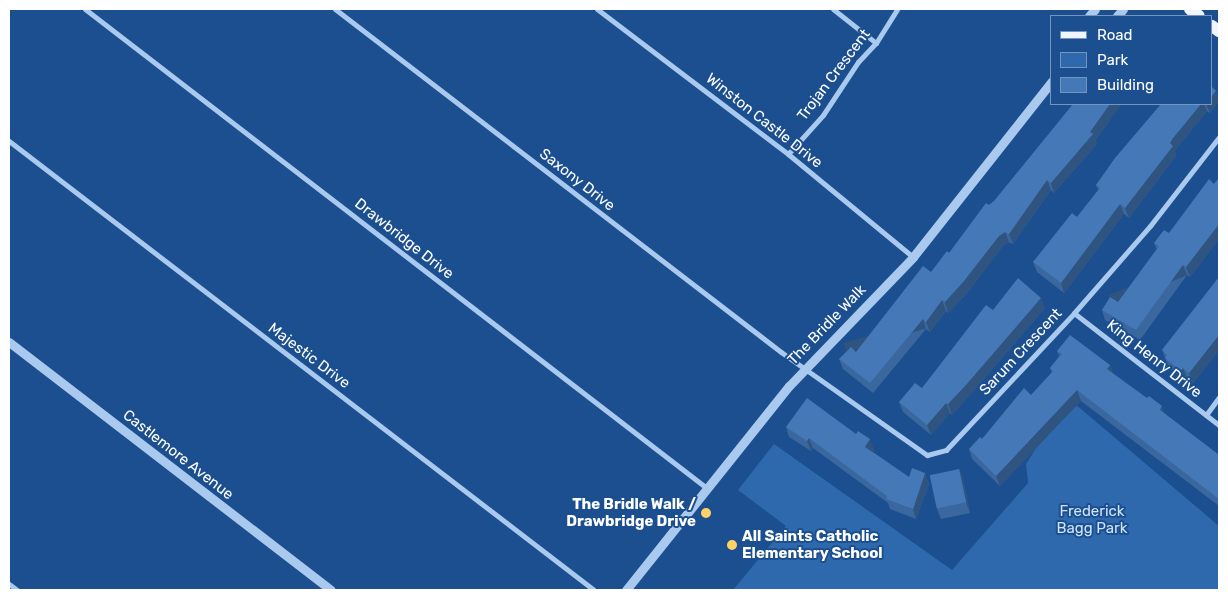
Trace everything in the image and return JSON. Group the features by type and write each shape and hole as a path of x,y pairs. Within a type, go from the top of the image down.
{"street":[{"name":"Drawbridge Drive","path":"86,9 708,489"},
{"name":"Saxony Drive","path":"335,9 804,368"},
{"name":"Winston Castle Drive","path":"597,9 788,154 913,257"},
{"path":"833,9 876,43"},
{"name":"Trojan Crescent","path":"788,154 823,115 858,62 876,43 896,9"},
{"name":"The Bridle Walk","path":"626,590 804,368 913,257 1050,84"},
{"name":"Sarum Crescent","path":"804,368 919,450 936,455 953,443 1074,313 1150,226 1219,136"},
{"name":"Majestic Drive","path":"9,141 594,590"},
{"name":"King Henry Drive","path":"1074,313 1219,425"},
{"name":"Castlemore Avenue","path":"9,342 331,590"},
{"path":"1206,415 1219,397"},
{"path":"9,584 17,590"}],"green space":[{"name":"Frederick Bagg Park","path":"1068,398 1219,526 1219,590 733,590 786,526 738,490 774,444 952,570 1028,483 1026,464"}],"building":[{"path":"1072,105 1109,105 1090,132 1093,134 1051,183 1047,180 1009,234 1005,232 999,236 964,281 945,302 942,300 926,322 923,319 870,383 839,359 851,347 856,352 923,266 931,272 947,251 949,253 986,203 989,205"},
{"path":"1160,105 1200,105 1173,138 1170,143 1173,146 1125,208 1120,204 1061,283 1033,262 1072,213 1077,217 1100,188 1096,185 1115,158"},
{"path":"1219,178 1219,224 1186,267 1183,265 1136,330 1102,310 1110,297 1118,302 1159,246 1154,243 1164,230 1169,233 1209,179 1214,184"},
{"path":"1219,277 1219,335 1189,373 1183,368 1181,371 1165,358 1167,355 1162,350"},
{"path":"1018,278 1041,298 966,385 948,404 946,403 927,425 899,402 915,383 922,388 986,305 993,310"},
{"path":"1070,335 1110,365 1107,369 1147,398 1149,396 1162,406 1160,410 1219,455 1219,499 1077,390 996,476 969,449 980,437 982,439 1024,388 1031,395 1053,371 1050,368 1062,354 1057,351"},
{"path":"807,398 856,434 858,431 870,439 865,447 909,477 912,468 925,473 913,509 886,499 887,496 809,438 807,441 786,427"},
{"path":"959,469 966,502 937,508 930,475"}],"place":[{"name":"The Bridle Walk / Drawbridge Drive","path":"706,513"},
{"name":"All Saints Catholic Elementary School","path":"732,545"}]}
